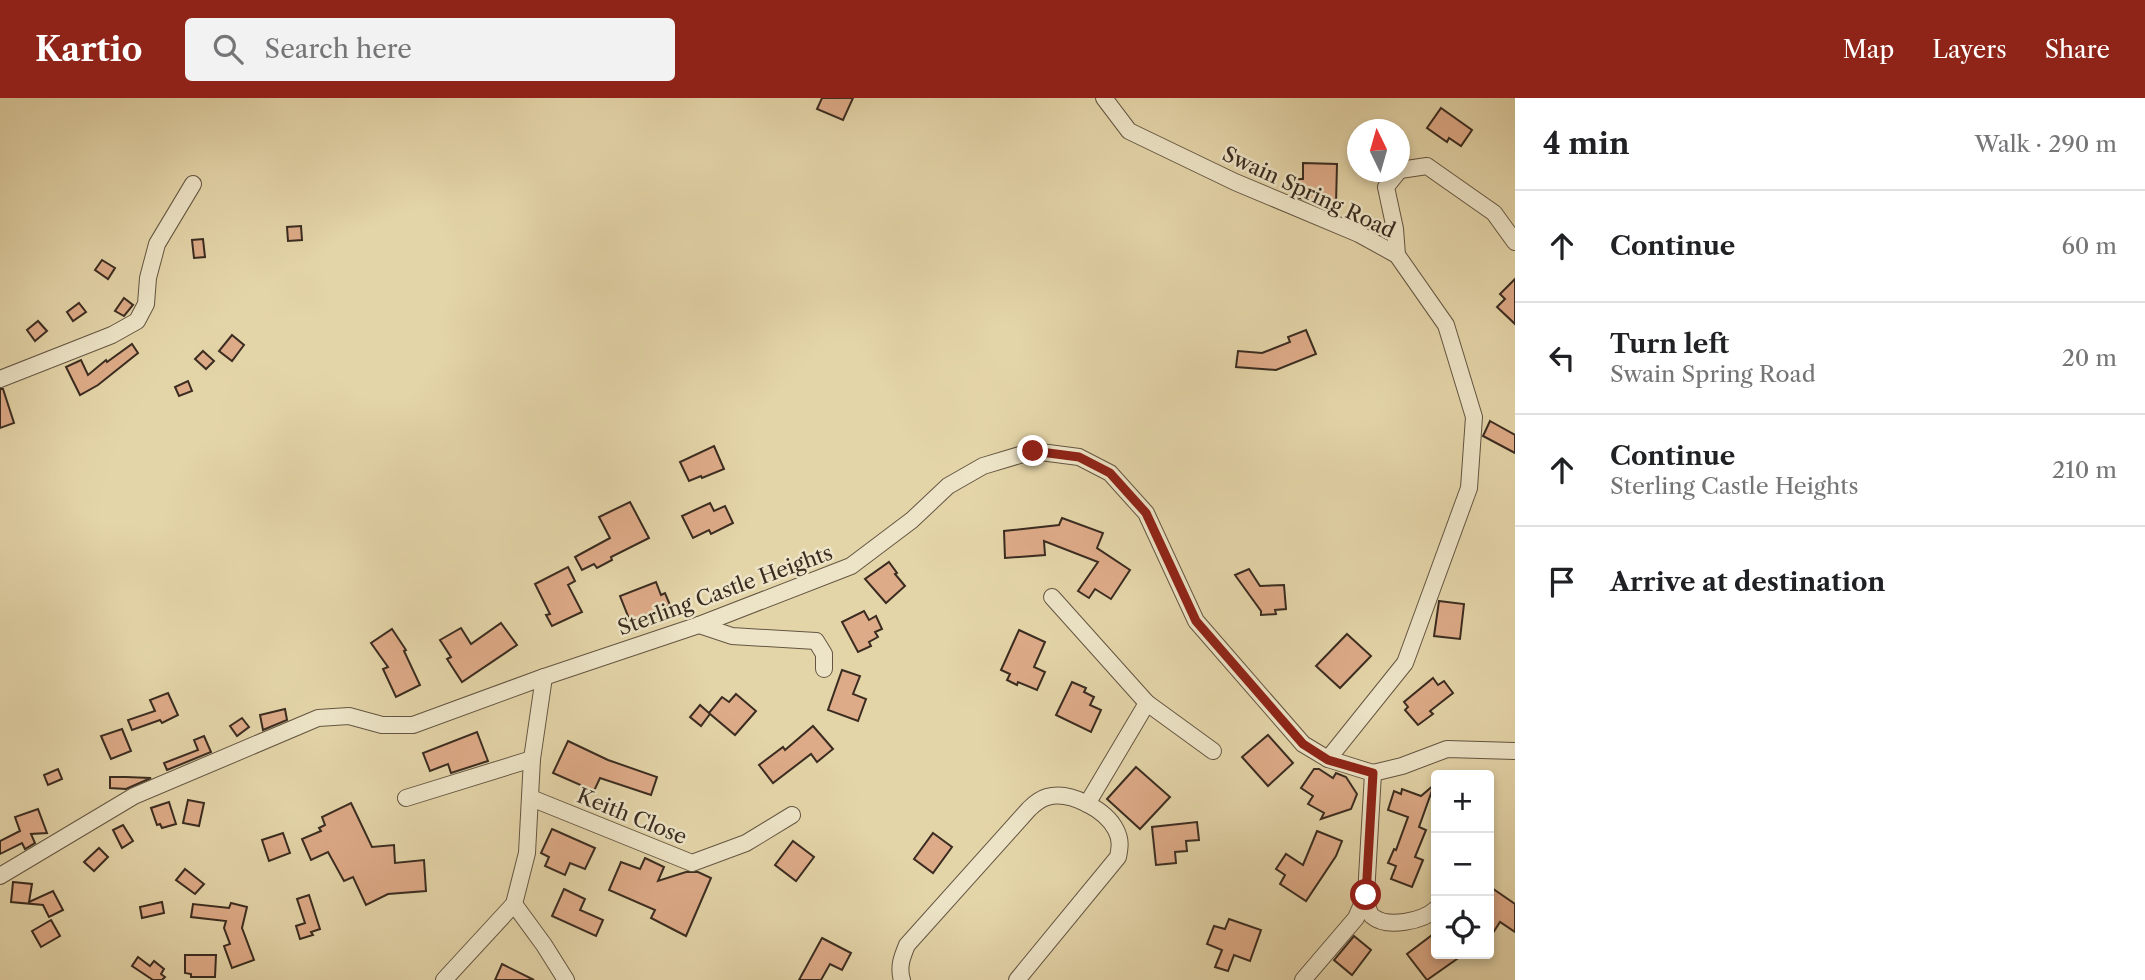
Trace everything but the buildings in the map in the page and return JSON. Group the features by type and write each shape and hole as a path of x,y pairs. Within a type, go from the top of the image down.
{"street":[{"name":"Swain Spring Road","path":"1104,98 1129,131 1235,182 1359,234 1397,255 1446,325 1474,417 1469,488 1405,663 1328,760"},
{"path":"1410,169 1427,166 1494,213 1515,242"},
{"path":"1390,182 1386,187 1395,229 1397,255"},
{"path":"0,379 112,335 137,321 146,304 148,278 157,244 193,184"},
{"name":"Sterling Castle Heights","path":"0,876 134,796 318,718 349,716 382,725 413,725 699,625 851,566 912,520 948,486 983,466 1033,451 1079,457 1110,473 1146,513 1196,621 1303,744 1328,760"},
{"path":"1052,597 1147,703 1213,751"},
{"path":"699,625 732,636 816,641 824,654 824,669"},
{"path":"444,980 514,904 527,853 532,759 544,677"},
{"path":"1087,804 1147,703"},
{"path":"1328,760 1373,773 1402,766 1447,749 1515,751"},
{"path":"406,797 532,759"},
{"path":"1373,773 1366,895 1368,909 1372,916 1395,923 1408,922 1431,914"},
{"path":"902,980 901,959 907,945 1028,809 1048,797 1069,796 1087,804 1109,820 1119,838 1118,857 1017,980"},
{"name":"Keith Close","path":"531,798 692,863 746,843 792,815"},
{"path":"1303,980 1356,918 1366,895"},
{"path":"514,904 566,980"}],"route":[{"path":"1033,451 1079,457 1110,473 1146,513 1196,621 1303,744 1328,760 1373,773 1366,895"}]}
